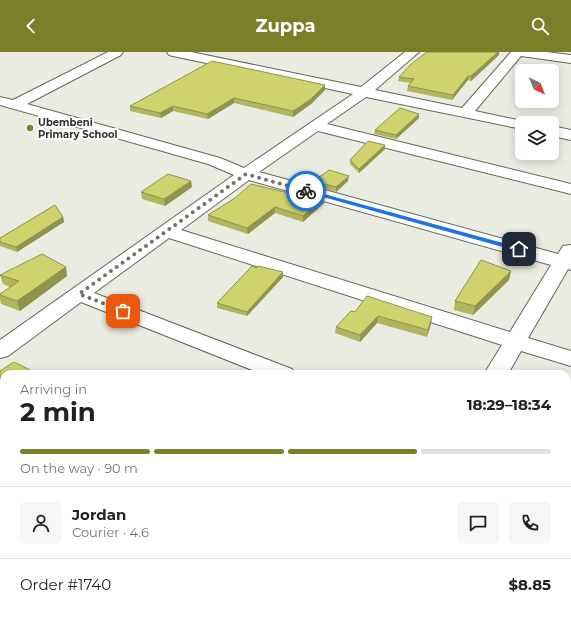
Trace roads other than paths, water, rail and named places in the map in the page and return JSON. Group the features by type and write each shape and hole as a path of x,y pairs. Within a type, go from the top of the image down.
{"street":[{"path":"8,103 117,52"},
{"path":"173,52 515,124"},
{"path":"0,351 246,174 364,92 413,52"},
{"path":"465,113 518,52 571,59"},
{"path":"8,103 214,161 246,174 569,258 498,370"},
{"path":"314,126 571,189"},
{"path":"559,132 571,135"},
{"path":"166,231 571,359"},
{"path":"79,294 274,370"}],"place":[{"name":"Ubembeni Primary School","path":"30,128"}]}
